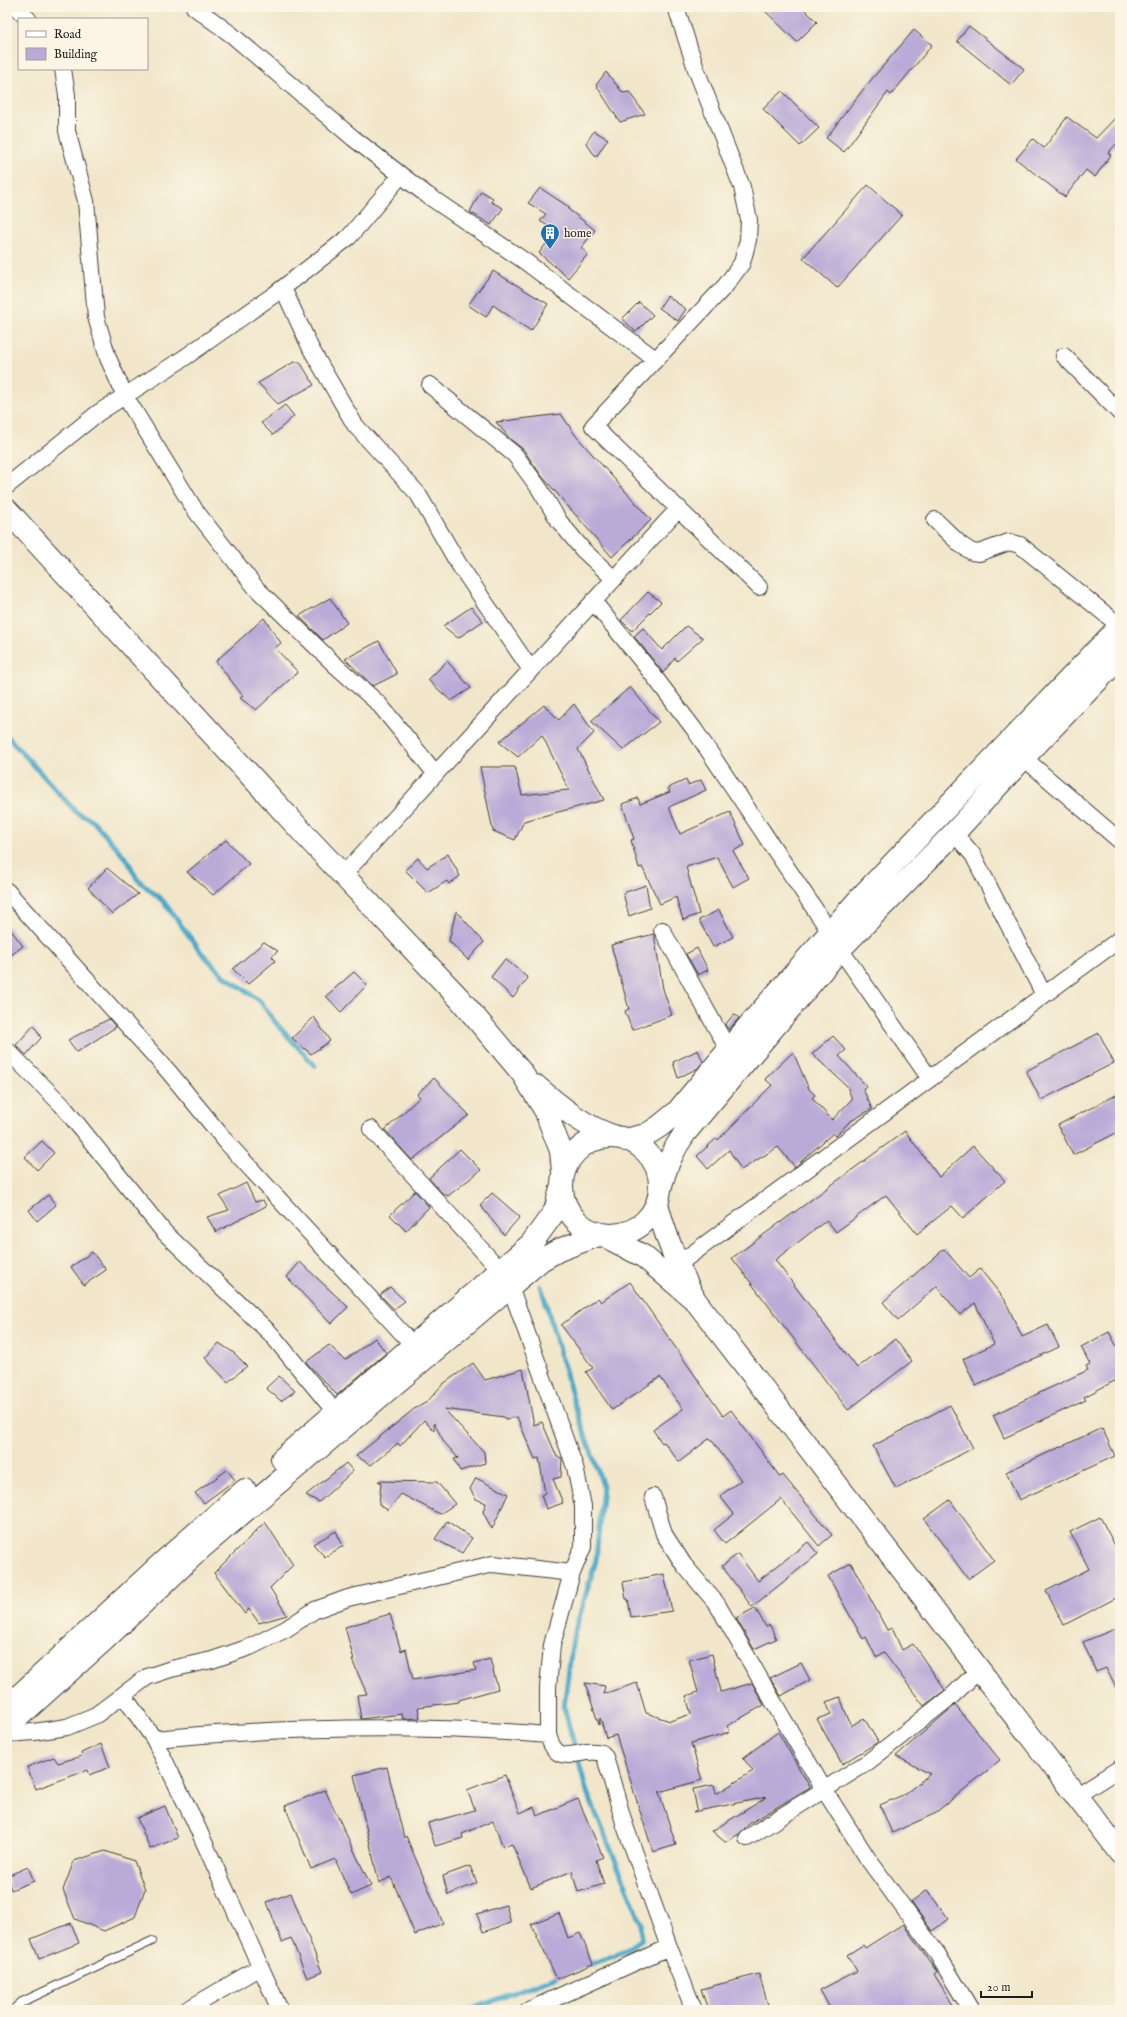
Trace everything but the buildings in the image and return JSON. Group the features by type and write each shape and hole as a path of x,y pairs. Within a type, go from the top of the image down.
{"main road":[{"path":"7,510 343,875 459,998 522,1073 545,1110 561,1151 565,1206 575,1220 589,1231 608,1236 625,1234 641,1226 653,1214 667,1164 673,1150 835,941 861,897 1120,626"},
{"path":"7,1727 104,1640 201,1548 506,1278 544,1229 555,1211 562,1181 571,1158 583,1146 599,1138 621,1138 646,1135 677,1112 729,1050 835,941 954,833 1120,657"},
{"path":"522,1073 581,1122 598,1131 632,1141 646,1151 656,1165 661,1181 659,1196 668,1243 677,1265 696,1300 1120,1852"},
{"path":"7,1707 213,1516 414,1346 506,1278 523,1274 547,1257 576,1243 601,1234 643,1256 696,1300"}],"street":[{"path":"16,7 27,18"},
{"path":"194,7 232,35 347,133 427,195 538,270 655,359"},
{"path":"676,7 696,69 742,187 749,220 748,240 742,263 726,284 593,426 759,587"},
{"path":"64,70 67,94 67,131 86,201 96,317 108,358 125,396 195,510 256,588 334,664 379,704 436,774"},
{"path":"7,486 98,413 184,358 283,288 349,237 401,175"},
{"path":"283,288 311,349 355,425 418,494 458,563 531,670"},
{"path":"1064,356 1120,413"},
{"path":"430,385 515,455 539,488 559,521 583,550 614,579"},
{"path":"343,875 679,508"},
{"path":"935,520 961,545 972,552 979,552 1009,542 1020,545 1120,626"},
{"path":"593,602 650,671 694,729 835,941 930,1079"},
{"path":"1026,755 1032,765 1120,841"},
{"path":"954,833 973,855 1044,995"},
{"path":"7,891 169,1072 228,1144 414,1346"},
{"path":"662,930 729,1050"},
{"path":"677,1265 1120,939"},
{"path":"7,1050 62,1105 164,1232 271,1334 336,1412"},
{"path":"371,1129 506,1278 575,1467 583,1506 583,1547 572,1573 552,1644 548,1687 548,1735 551,1746 558,1752 567,1756 594,1750 602,1753 605,1757 625,1826 669,1947 694,2010"},
{"path":"653,1497 664,1534 684,1565 717,1604 823,1788 868,1859 938,1955 971,2010"},
{"path":"7,1734 67,1727 96,1715 147,1677 171,1669 212,1660 250,1647 286,1630 315,1610 348,1598 493,1564 572,1573"},
{"path":"747,1838 823,1788 868,1762 953,1696 979,1670"},
{"path":"124,1695 154,1739 194,1820 280,2010"},
{"path":"154,1739 294,1728 375,1727 497,1730 548,1735"},
{"path":"1076,1796 1120,1768"},
{"path":"529,2010 669,1947"},
{"path":"187,2010 260,1967"}],"lane":[{"path":"13,2010 22,2002 152,1941"}],"waterway":[{"path":"7,736 76,812 93,821 128,861 137,879 163,901 201,952 222,974 260,1001 275,1022 315,1066"},
{"path":"541,1286 575,1406 603,1486 596,1560 573,1638 564,1707 587,1792 641,1922 642,1939 623,1952 586,1966"},
{"path":"469,2010 562,1974"}],"place":[{"name":"home","path":"550,250"}]}
